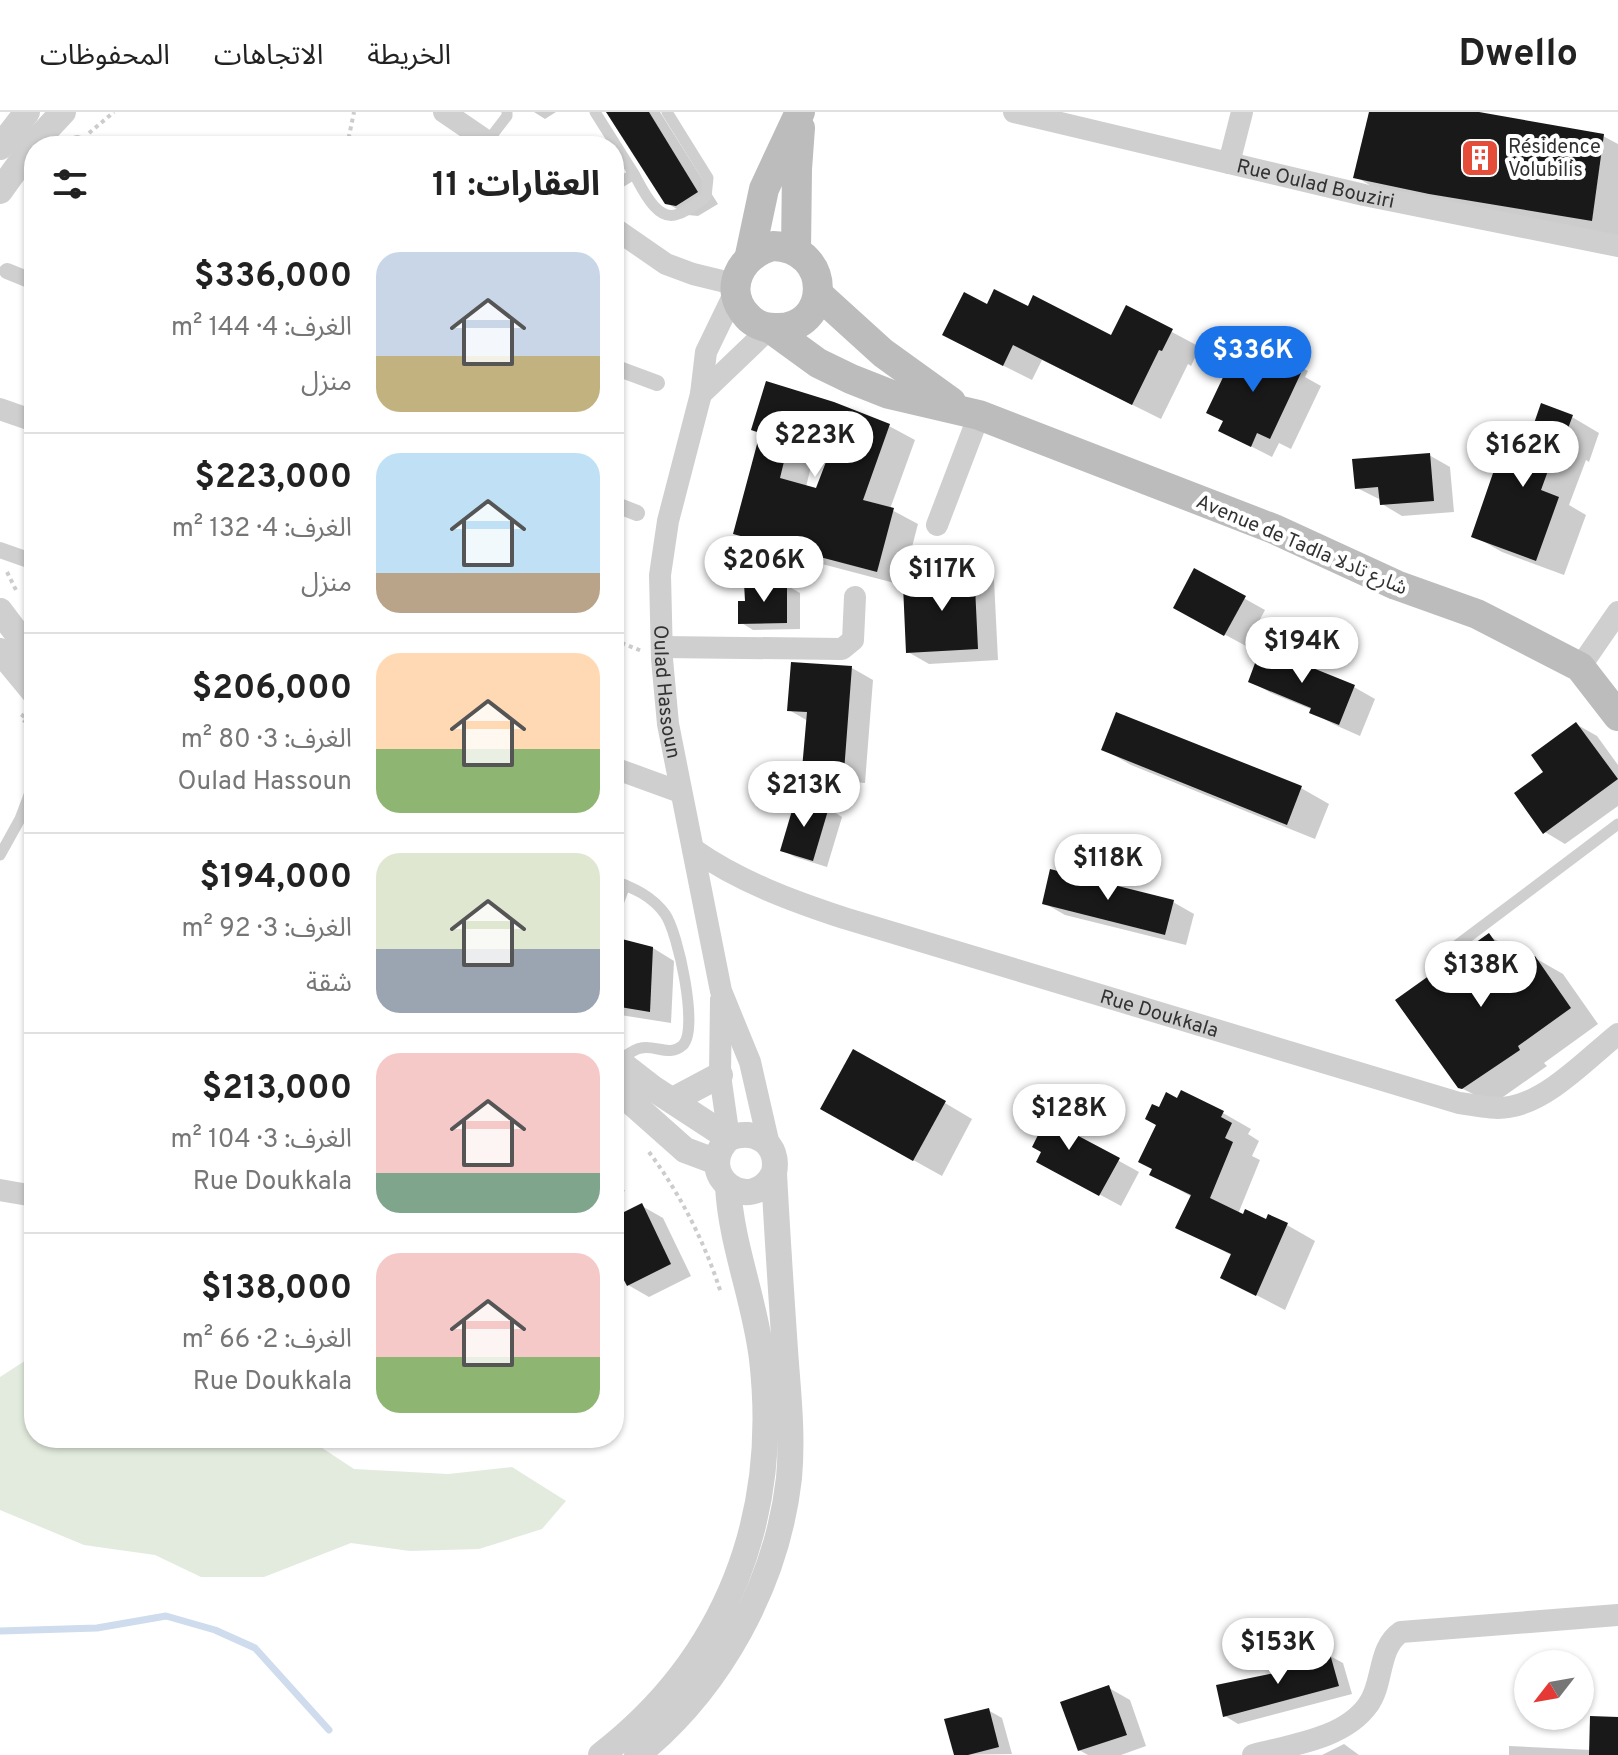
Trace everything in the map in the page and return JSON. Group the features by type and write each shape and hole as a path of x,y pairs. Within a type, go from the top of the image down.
{"main road":[{"path":"796,250 801,112"},
{"path":"750,255 762,197 801,112"},
{"path":"773,246 796,250 807,258 814,269 818,294 806,318 783,329 770,328 747,316 739,304 735,287 742,264 750,255 773,246"},
{"name":"Avenue de Tadla شارع تادلا","path":"818,294 883,353 971,413"},
{"name":"Avenue de Tadla شارع تادلا","path":"770,328 818,363 851,379 889,394 971,413 1274,529 1396,585 1477,614 1580,667 1618,716"}],"street":[{"path":"3,136 27,112"},
{"path":"41,136 63,112"},
{"path":"444,112 479,136"},
{"name":"Rue Oulad Bouziri","path":"1014,112 1471,217 1618,246"},
{"path":"1229,163 1242,112"},
{"path":"3,136 24,139"},
{"path":"0,191 24,158"},
{"path":"624,235 666,264 735,287"},
{"path":"7,271 24,278"},
{"name":"Oulad Hassoun","path":"735,287 706,352 701,394 664,542 660,575 662,647 668,724 721,991 750,1062 769,1145"},
{"name":"Oulad Hassoun","path":"701,394 770,328"},
{"path":"624,371 657,383"},
{"path":"0,409 24,417"},
{"path":"937,525 971,413"},
{"path":"624,508 637,513"},
{"path":"0,550 24,558"},
{"path":"662,647 842,649 853,640 855,597"},
{"path":"11,606 24,634"},
{"path":"1580,667 1618,612"},
{"path":"0,651 24,680"},
{"path":"624,772 680,792"},
{"name":"Rue Doukkala","path":"693,849 763,887 844,918 1459,1103 1506,1108 1525,1103 1545,1093 1618,1034"},
{"name":"Oulad Hassoun","path":"721,991 720,1075 729,1138"},
{"path":"624,1074 673,1100 729,1138"},
{"path":"673,1100 720,1075"},
{"path":"624,1079 685,1150 717,1162"},
{"path":"637,1755 679,1716 712,1675 740,1630 763,1582 779,1531 789,1479 791,1425 775,1159 769,1145 759,1136 749,1134 729,1138 720,1149 717,1162 721,1178 728,1186 741,1191 754,1191 766,1184 774,1173"},
{"path":"601,1755 660,1702 691,1662 723,1608 739,1573 754,1524 764,1474 766,1411 761,1356 749,1290 730,1218 728,1186"},
{"path":"0,1190 24,1194"},
{"path":"1253,1755 1328,1733 1358,1716 1369,1705 1387,1647 1401,1632 1618,1615"}],"lane":[{"path":"496,136 507,112"},
{"path":"595,112 610,136"},
{"path":"624,158 653,205 671,216 706,197 708,178 667,112"},
{"path":"624,180 634,174"},
{"path":"0,855 24,808"},
{"path":"1444,955 1618,824"},
{"path":"624,885 648,896 673,927 680,952 690,1028 686,1041 676,1049 642,1048 624,1062"}],"path":[{"path":"349,136 354,112"},
{"path":"7,573 11,606"},
{"path":"643,1145 677,1194 711,1260 724,1302"}],"shaded area":[{"path":"24,1361 24,1448 322,1448 354,1469 448,1474 512,1467 566,1501 542,1529 479,1549 410,1551 351,1543 264,1577 201,1577 155,1555 84,1545 0,1510 0,1377"}],"building":[{"path":"606,112 649,112 698,192 676,206 665,204"},
{"name":"Résidence Volubilis","path":"1369,112 1479,112 1604,134 1592,221 1353,178"},
{"path":"994,289 1028,306 1033,295 1111,335 1126,305 1173,329 1132,405 1013,345 1003,366 942,335 964,292 987,304"},
{"path":"1255,342 1288,358 1284,365 1301,373 1270,439 1257,433 1251,447 1218,431 1223,421 1206,413 1236,350 1249,355"},
{"path":"766,381 834,402 890,424 863,500 894,508 877,572 733,534 760,433 751,430","holes":["789,441 829,454 816,488 780,478"]},
{"path":"1541,403 1573,415 1561,447 1557,446 1541,490 1559,497 1536,561 1471,537 1502,447 1519,453 1526,433 1530,435"},
{"path":"1430,453 1434,501 1380,505 1378,487 1355,489 1352,459"},
{"path":"974,566 978,649 906,653 903,585 940,583 940,567"},
{"path":"1194,568 1246,596 1224,636 1173,608"},
{"path":"744,583 787,583 787,623 738,624 738,601 745,601"},
{"path":"1261,647 1355,685 1339,725 1309,713 1311,708 1248,682"},
{"path":"791,662 852,666 844,772 802,769 807,712 787,711"},
{"path":"1116,712 1302,786 1287,825 1101,750"},
{"path":"1576,722 1618,779 1543,834 1514,793 1543,772 1531,755"},
{"path":"796,797 829,807 813,861 780,851"},
{"path":"1050,869 1174,900 1165,935 1042,904"},
{"path":"1489,933 1515,970 1535,956 1571,1008 1518,1046 1520,1050 1462,1089 1458,1088 1395,1000"},
{"path":"624,940 653,947 650,1012 624,1008"},
{"path":"853,1049 946,1101 913,1161 820,1109"},
{"path":"1181,1090 1224,1111 1221,1117 1232,1123 1225,1138 1233,1142 1210,1198 1243,1214 1245,1209 1266,1219 1268,1214 1288,1223 1256,1296 1220,1278 1231,1254 1175,1228 1191,1195 1149,1175 1152,1169 1138,1162 1156,1125 1145,1119 1152,1104 1159,1107 1166,1092 1177,1098"},
{"path":"1034,1103 1056,1114 1052,1122 1120,1158 1099,1196 1036,1162 1041,1152 1032,1147 1038,1135 1022,1126"},
{"path":"642,1203 671,1264 627,1286 624,1280 624,1212"},
{"path":"1330,1654 1339,1686 1223,1717 1216,1685 1284,1671 1283,1667"},
{"path":"1109,1685 1127,1735 1078,1751 1060,1702"},
{"path":"989,1708 999,1747 968,1755 954,1755 944,1719"},
{"path":"1594,1716 1618,1717 1618,1755 1589,1755 1590,1730 1594,1730"}],"waterway":[{"path":"0,1631 97,1628 166,1616 215,1630 255,1648 329,1730"}],"place":[{"name":"Résidence Volubilis","path":"1480,158"}]}
